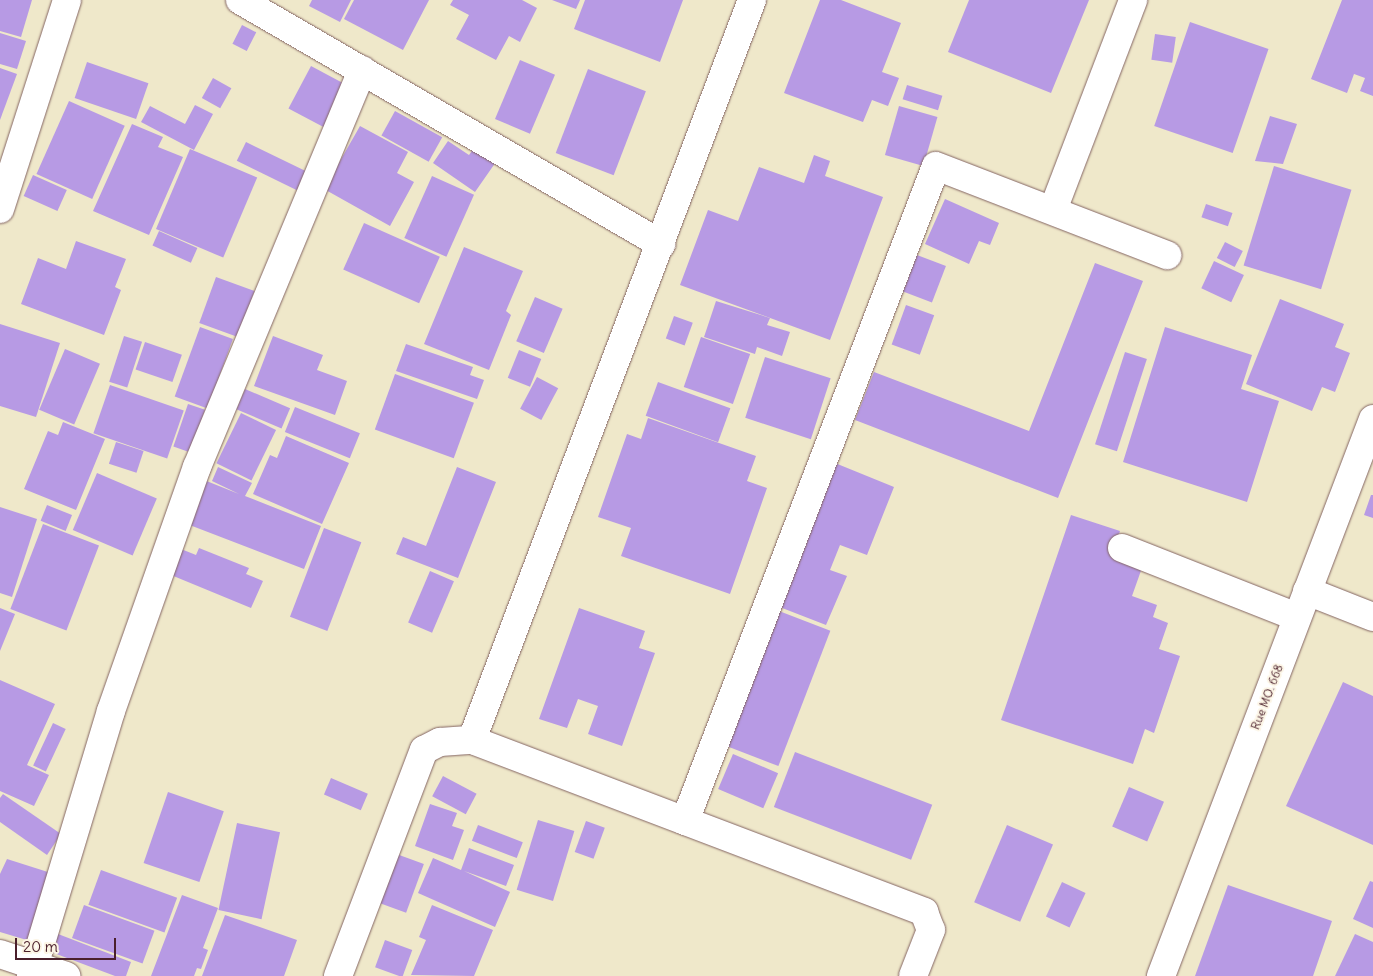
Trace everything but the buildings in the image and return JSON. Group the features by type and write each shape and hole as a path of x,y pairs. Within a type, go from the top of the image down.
{"street":[{"path":"0,209 67,0"},
{"path":"472,740 752,0"},
{"path":"1052,210 1133,0"},
{"path":"247,2 661,244"},
{"path":"33,970 111,711 197,467 362,70"},
{"path":"685,821 936,166 1167,255"},
{"name":"Rue MO. 668","path":"1161,976 1373,418"},
{"path":"1122,548 1297,617"},
{"path":"1307,591 1373,617"},
{"path":"338,976 424,750 440,742 472,740 924,912 931,930 913,976"},
{"path":"0,954 33,970 66,976"}]}
